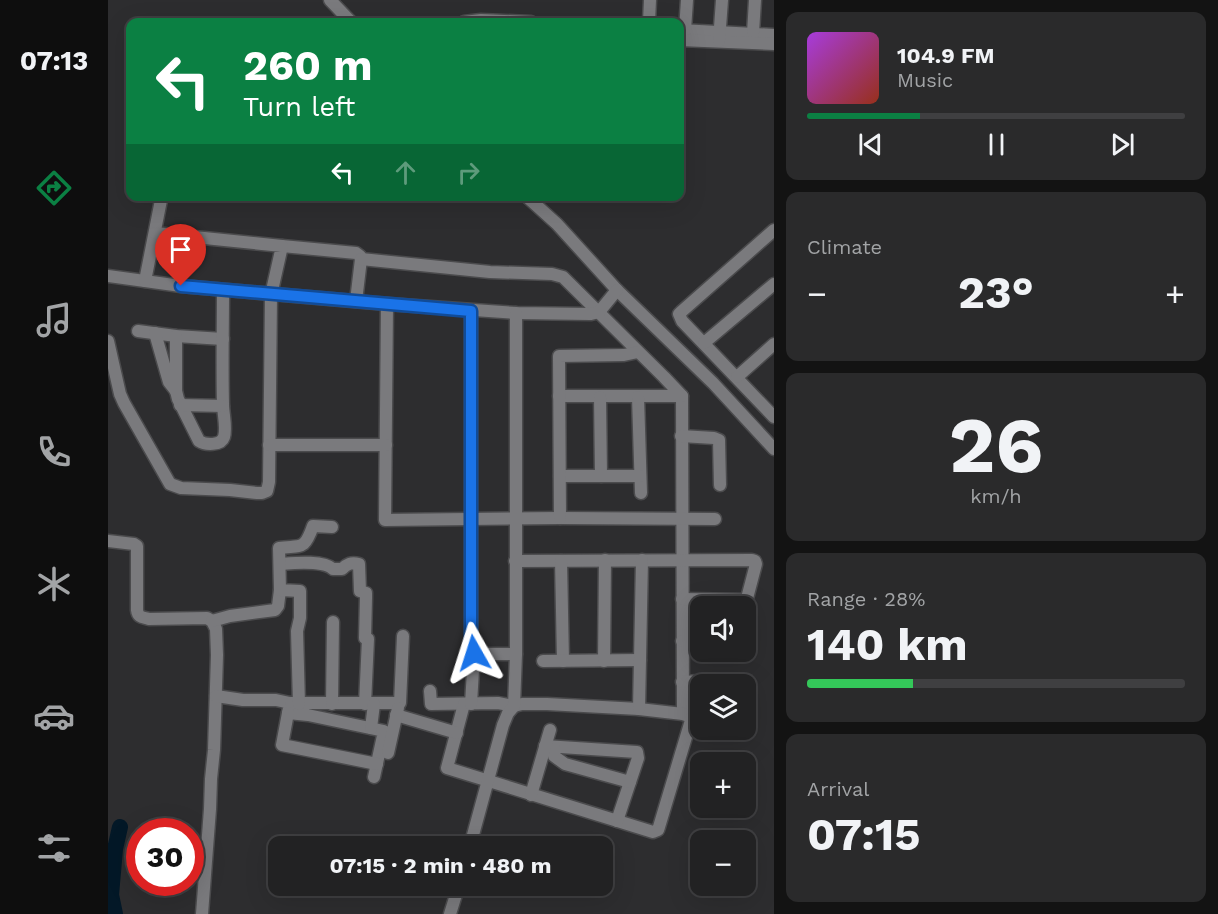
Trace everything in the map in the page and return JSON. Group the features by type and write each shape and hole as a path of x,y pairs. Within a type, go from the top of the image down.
{"street":[{"path":"330,0 347,18"},
{"path":"649,18 650,0"},
{"path":"684,18 687,0"},
{"path":"719,37 722,0"},
{"path":"753,33 755,0"},
{"path":"684,33 774,44"},
{"path":"719,37 753,33 774,35"},
{"path":"146,281 161,201"},
{"path":"532,201 557,224 617,290 772,444"},
{"path":"771,409 680,317 681,312 774,230"},
{"path":"154,233 356,253 361,259 356,301"},
{"path":"108,341 124,404 170,484 181,488 265,492 268,488 271,295 282,246"},
{"path":"361,259 490,272 552,274 563,277 682,396 682,682 690,710"},
{"path":"108,276 223,291 516,313 591,314 599,312 617,290"},
{"path":"704,343 774,284"},
{"path":"176,336 176,391 180,405 199,441 202,443 220,442 224,437 223,291"},
{"path":"387,304 386,520 716,519"},
{"path":"471,311 471,645 474,653 467,704 447,768 653,832 658,830 690,724"},
{"path":"473,836 503,725 514,706 516,313"},
{"path":"138,331 223,339"},
{"path":"155,333 169,382 176,391"},
{"path":"737,377 774,344"},
{"path":"561,518 559,356 624,355 638,352"},
{"path":"559,396 682,396"},
{"path":"600,397 601,476"},
{"path":"639,397 641,493"},
{"path":"180,405 223,406"},
{"path":"681,436 719,440 720,485"},
{"path":"269,445 386,445"},
{"path":"560,476 640,476"},
{"path":"212,621 230,616 275,610 278,606 280,590 279,548 299,547 306,543 313,526 332,527"},
{"path":"108,541 137,546 138,615 149,619 207,618 212,621 216,629 214,750 202,914"},
{"path":"604,661 605,560"},
{"path":"639,709 642,560"},
{"path":"515,561 755,561 748,596"},
{"path":"561,561 563,661"},
{"path":"280,564 305,563 330,566 333,569 342,569 354,562 359,564 360,591 366,593 365,638 368,639 371,728"},
{"path":"280,590 300,591 300,618 297,631 292,707 282,745 377,764"},
{"path":"682,599 690,600"},
{"path":"332,704 333,622"},
{"path":"292,707 400,703 403,636"},
{"path":"682,640 690,640"},
{"path":"474,653 516,654"},
{"path":"543,661 640,660"},
{"path":"682,682 690,682"},
{"path":"430,691 431,704 498,703 514,706 547,704 639,709 690,717"},
{"path":"216,696 243,700 276,700 309,715 384,731 374,777"},
{"path":"388,753 397,712 457,733"},
{"path":"531,795 549,747 550,730"},
{"path":"549,747 637,752 638,758 617,821"},
{"path":"549,747 554,756 565,765 630,782"},
{"path":"450,914 456,896"}],"waterway":[{"path":"115,914 111,895 115,849 120,827"}],"route":[{"path":"181,286 471,311 471,645 474,653"}]}
